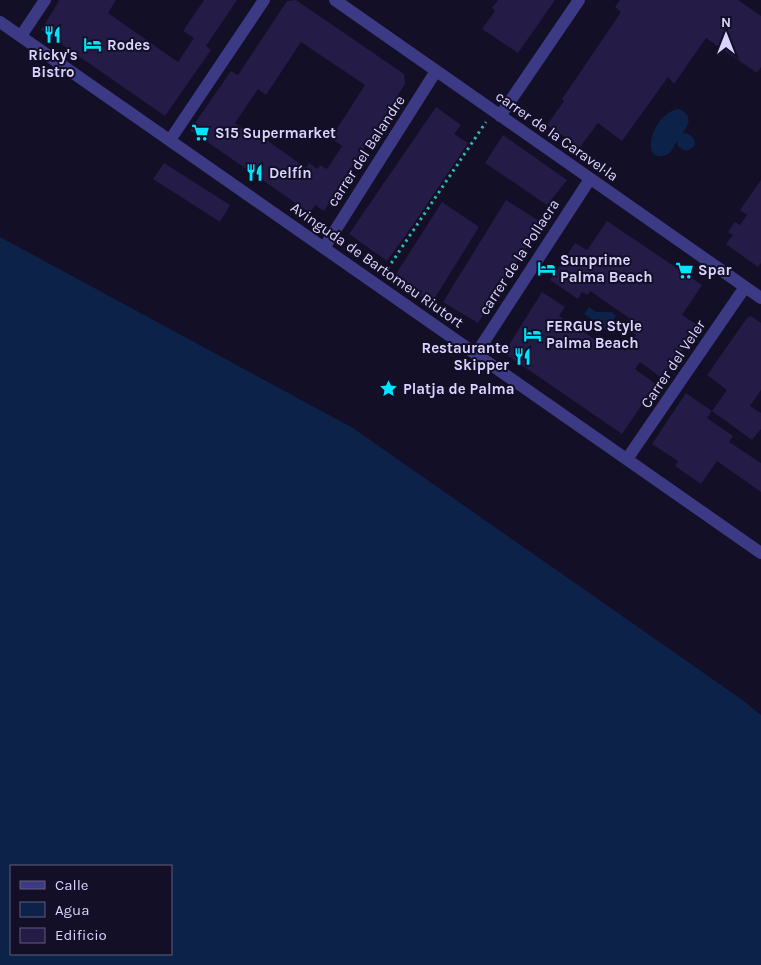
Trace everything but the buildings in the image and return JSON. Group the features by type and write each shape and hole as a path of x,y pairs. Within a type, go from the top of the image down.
{"street":[{"path":"21,36 45,0"},
{"path":"170,140 264,0"},
{"name":"carrer de la Caravel·la","path":"335,0 761,298"},
{"path":"497,113 579,0"},
{"name":"Avinguda de Bartomeu Riutort","path":"0,22 761,553"},
{"name":"carrer del Balandre","path":"324,248 436,72"},
{"name":"carrer de la Pollacra","path":"476,354 590,178"},
{"name":"Carrer del Veler","path":"627,459 745,286"}],"path":[{"path":"376,285 497,113"}],"water":[{"path":"678,109 688,116 687,127 682,134 687,133 693,138 695,141 694,146 685,151 678,146 677,141 670,153 660,156 654,154 651,148 651,139 660,120 668,113"},
{"path":"0,237 353,428 741,699 761,715 761,965 0,965"},
{"path":"589,307 597,312 612,312 616,316 606,330 584,314"}],"place":[{"name":"Ricky's Bistro","path":"53,34"},
{"name":"Rodes","path":"93,45"},
{"name":"S15 Supermarket","path":"201,133"},
{"name":"Delfín","path":"255,173"},
{"name":"Sunprime Palma Beach","path":"546,269"},
{"name":"Spar","path":"684,270"},
{"name":"FERGUS Style Palma Beach","path":"532,335"},
{"name":"Restaurante Skipper","path":"523,357"},
{"name":"Platja de Palma","path":"389,389"}]}
